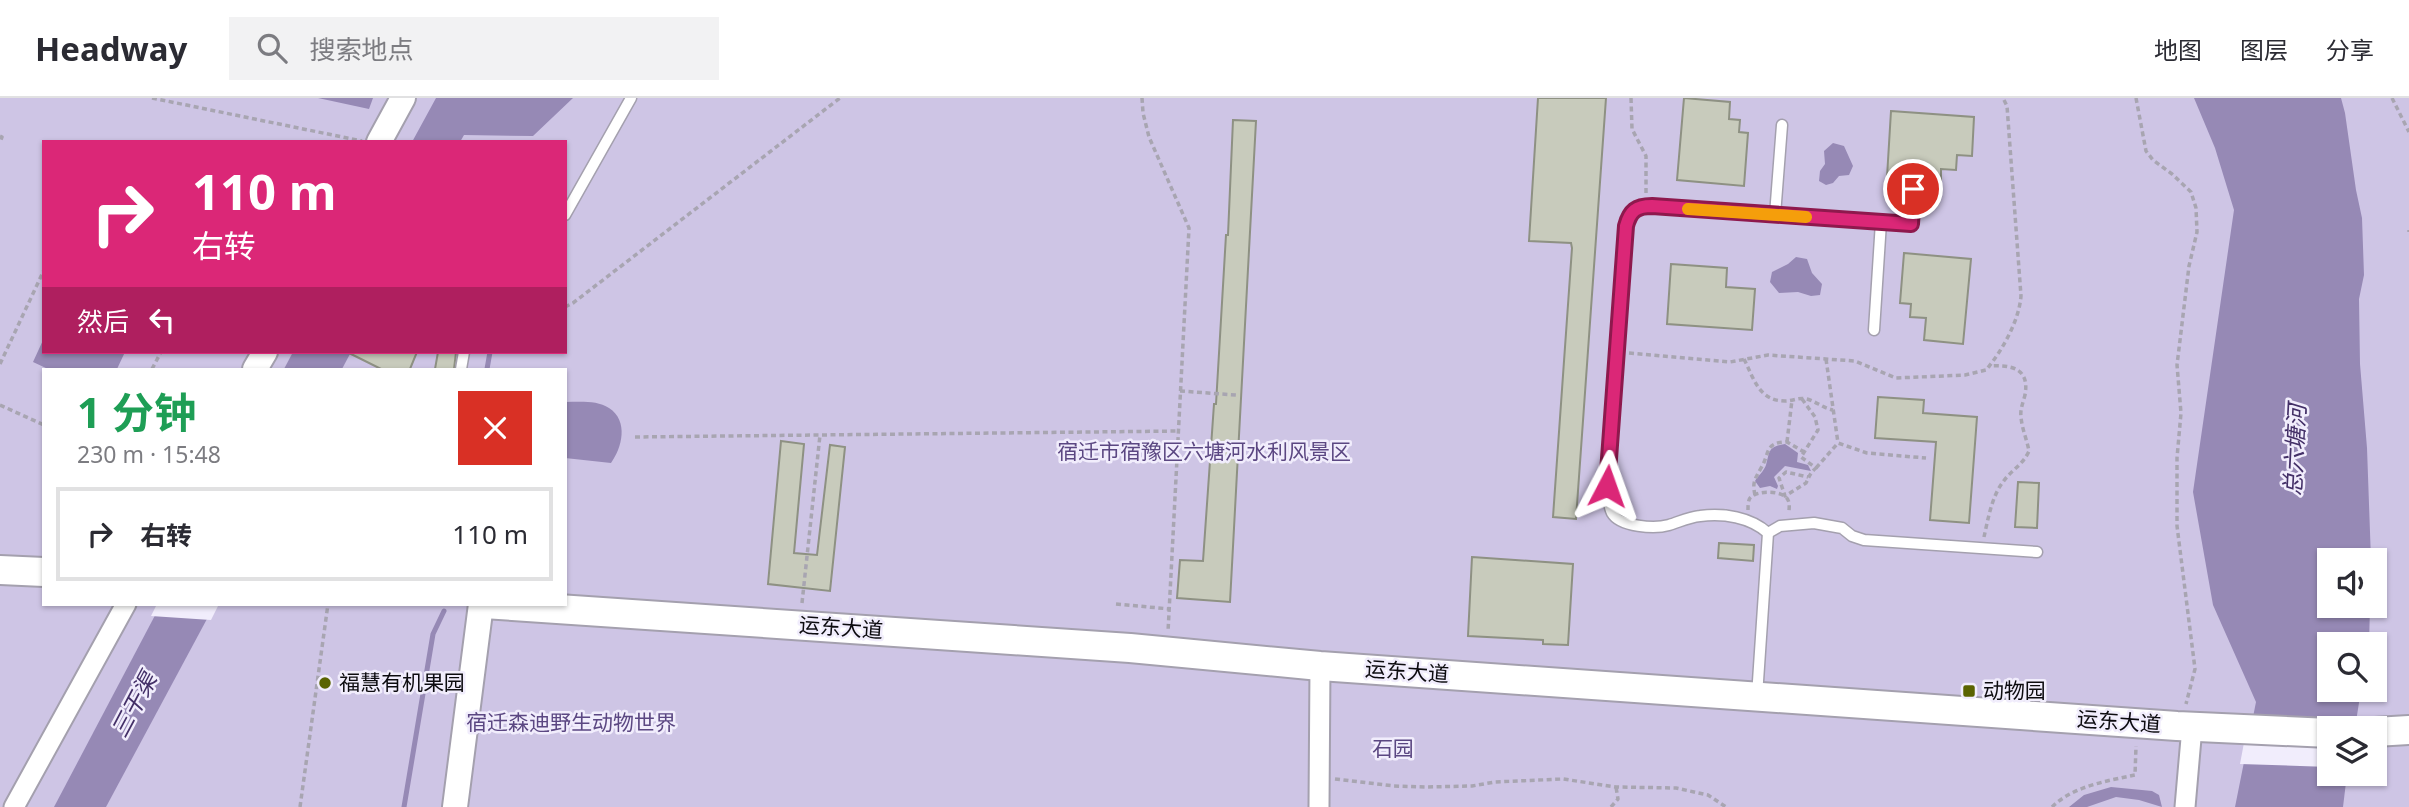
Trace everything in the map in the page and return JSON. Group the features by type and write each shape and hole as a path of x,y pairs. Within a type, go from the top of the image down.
{"main road":[{"path":"0,561 42,564"},
{"path":"0,570 42,572"},
{"name":"运东大道","path":"513,606 2186,727 2317,733"},
{"path":"2387,731 2409,730"}],"street":[{"path":"380,140 403,98"},
{"path":"14,807 124,606"},
{"path":"455,807 483,606"},
{"path":"1319,807 1320,666"},
{"path":"2185,807 2186,727"}],"lane":[{"path":"567,211 631,98"},
{"path":"1775,215 1782,125"},
{"path":"1768,533 1758,524 1734,517 1702,516 1651,528 1616,518 1612,512 1607,486 1626,226 1630,214 1637,207 1645,206 1911,224 1913,189"},
{"path":"1874,330 1881,222"},
{"path":"1768,533 1780,526 1829,524 1864,540 2036,552"},
{"path":"1757,696 1768,533"}],"path":[{"path":"152,98 354,140"},
{"path":"567,306 841,98"},
{"path":"1142,98 1149,137 1189,228 1167,652"},
{"path":"1632,98 1632,129 1646,156 1645,206"},
{"path":"1989,366 2014,323 2021,296 2007,106 2003,98"},
{"path":"2136,98 2146,151 2191,192 2196,208 2197,232 2189,266 2177,365 2181,413 2176,526 2195,669 2186,727"},
{"path":"2392,98 2409,132"},
{"path":"0,136 0,142"},
{"path":"0,364 42,274"},
{"path":"1617,353 1730,362 1768,355 1855,361 1896,378 1974,374 1989,366 2008,365 2019,370 2024,379 2025,397 2021,407 2021,419 2028,451 2019,467 2011,471 1997,489 1982,548"},
{"path":"1744,359 1762,394 1768,398 1802,398 1833,410"},
{"path":"1747,520 1749,499 1762,493 1785,496 1806,483 1838,443 1826,359"},
{"path":"1181,391 1236,395"},
{"path":"1802,398 1815,417 1818,429 1801,457 1816,468"},
{"path":"1787,442 1792,400"},
{"path":"0,405 42,424"},
{"path":"635,437 1179,431"},
{"path":"799,625 820,435"},
{"path":"1755,495 1753,481 1764,464 1766,451 1775,444 1787,442 1804,452"},
{"path":"1838,443 1867,453 1926,457"},
{"path":"1789,525 1788,500 1779,481 1782,474 1789,472 1808,478"},
{"path":"1116,604 1170,609"},
{"path":"300,807 328,606"},
{"path":"2052,807 2071,793 2135,775 2136,746"},
{"path":"1319,777 1394,786 1472,786 1551,779 1616,787 1676,788 1708,795 1726,807"},
{"path":"1611,807 1618,799 1616,787"}],"green space":[{"name":"宿迁市宿豫区六塘河水利风景区","path":"0,98 2409,98 2409,807 0,807"}],"water":[{"path":"318,98 373,98 369,109"},
{"path":"436,98 573,98 533,136 464,135 461,140 413,140"},
{"name":"总六塘河","path":"2194,98 2341,98 2362,218 2364,275 2359,299 2360,364 2367,448 2371,548 2317,548 2317,618 2370,618 2369,632 2317,632 2317,702 2359,702 2357,716 2317,716 2317,786 2346,786 2343,807 2235,807 2256,702 2213,605 2193,492 2234,210 2215,148"},
{"path":"1833,143 1844,146 1853,166 1849,175 1839,176 1833,183 1826,185 1819,181 1820,171 1825,164 1824,151"},
{"path":"1796,257 1807,259 1812,273 1822,284 1820,295 1779,293 1770,282 1772,272"},
{"path":"42,342 42,354 124,354 117,368 46,368 33,362"},
{"path":"292,354 350,354 343,368 285,368"},
{"path":"567,402 599,404 615,413 622,435 611,463 567,458"},
{"path":"1785,444 1798,453 1797,462 1808,465 1811,471 1785,466 1774,477 1777,489 1770,486 1760,488 1755,481 1765,467 1770,451"},
{"name":"三干渠","path":"160,606 214,606 106,807 54,807"},
{"path":"2111,787 2152,791 2159,795 2162,807 2116,797 2087,807 2069,807 2084,795"}],"pier":[{"path":"156,606 218,606 211,620 151,616"},
{"path":"2247,727 2317,729 2317,767 2240,764"}],"building":[{"path":"1538,98 1606,98 1576,519 1553,517 1572,248 1571,243 1529,241"},
{"path":"1684,98 1730,102 1729,119 1740,120 1739,132 1748,133 1744,186 1677,180"},
{"path":"1891,111 1974,117 1972,156 1957,155 1956,170 1941,169 1941,180 1887,177"},
{"path":"1233,120 1256,121 1230,602 1177,598 1180,560 1203,561 1228,235"},
{"path":"1904,253 1971,259 1963,344 1924,340 1926,318 1910,317 1911,304 1900,303"},
{"path":"1671,264 1727,268 1726,287 1755,289 1752,330 1667,324"},
{"path":"351,354 416,354 410,368 379,368"},
{"path":"438,354 456,354 454,368 435,368"},
{"path":"1878,397 1924,400 1923,413 1977,417 1969,523 1930,520 1936,442 1875,438"},
{"path":"781,441 804,444 794,553 817,555 830,445 845,447 830,591 768,584"},
{"path":"2018,482 2039,483 2037,528 2015,527"},
{"path":"1719,543 1754,545 1753,561 1718,558"},
{"path":"1472,557 1573,564 1568,645 1543,644 1543,640 1468,636"}],"waterway":[{"path":"487,368 490,354"},
{"path":"404,807 433,634 444,611"}],"slow traffic":[{"path":"1688,209 1806,217"}],"place":[{"name":"福慧有机果园","path":"325,683"},
{"name":"动物园","path":"1969,691"}],"route":[{"path":"1607,486 1626,226 1630,214 1637,207 1911,224 1913,189"}],"park label":[{"name":"宿迁森迪野生动物世界","path":"571,723"},
{"name":"石园","path":"1393,749"}]}
